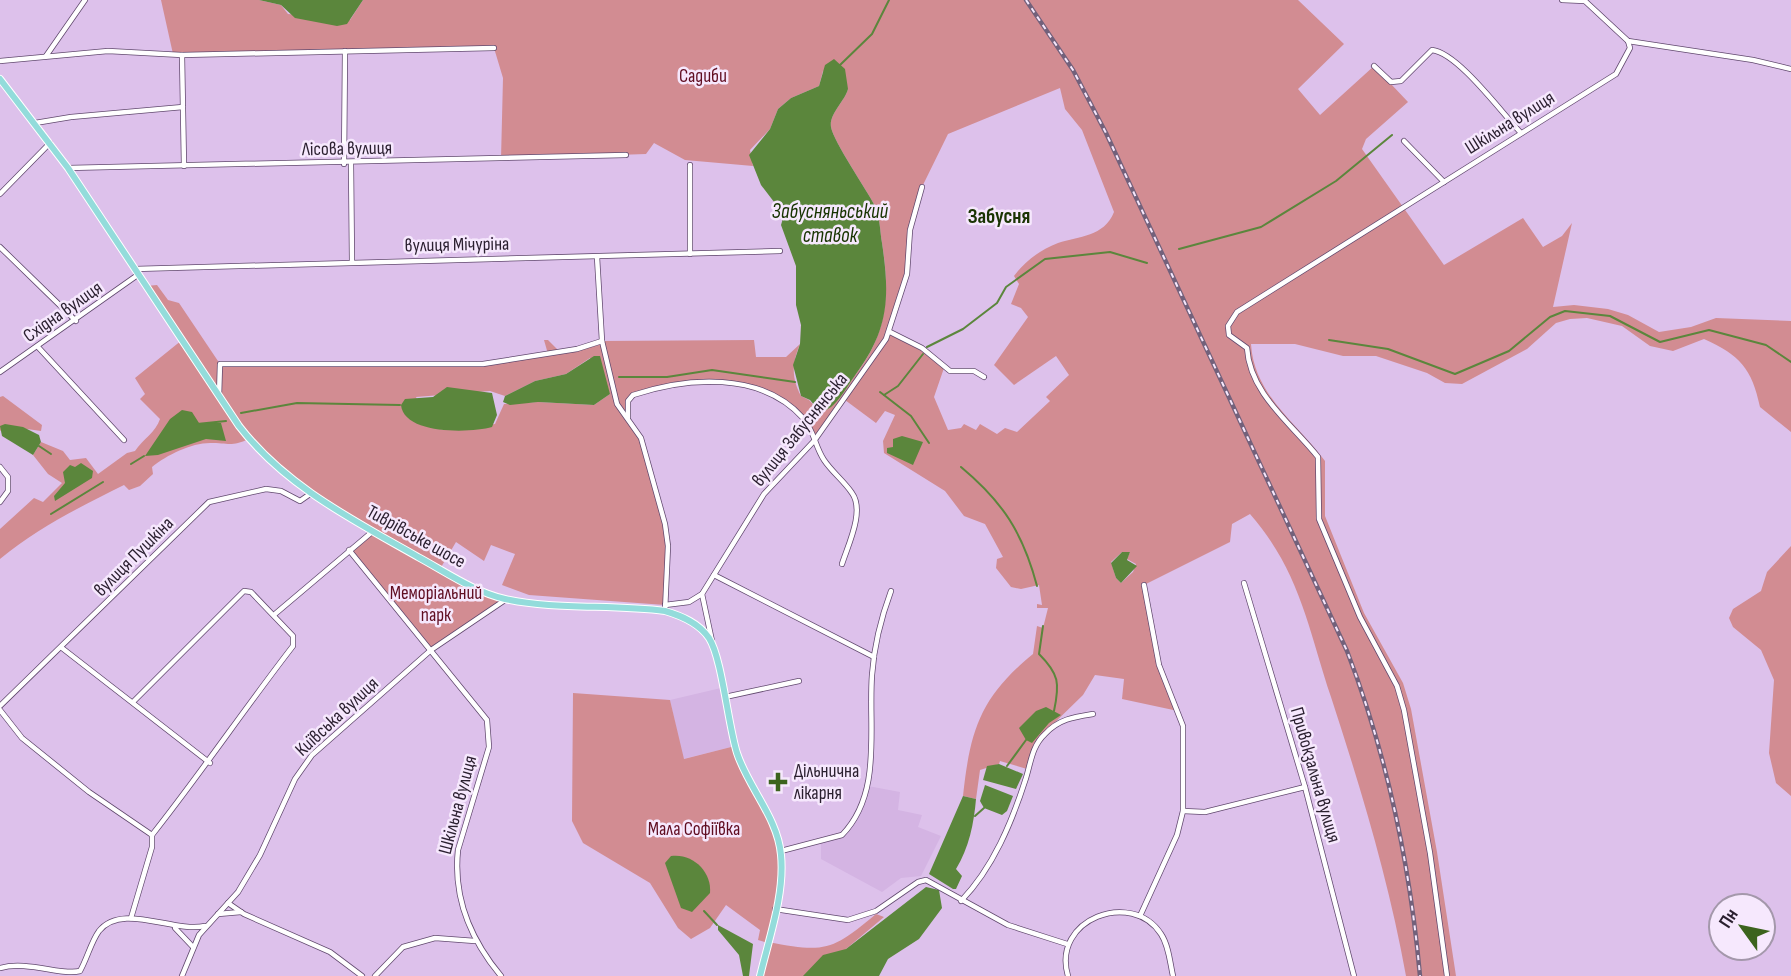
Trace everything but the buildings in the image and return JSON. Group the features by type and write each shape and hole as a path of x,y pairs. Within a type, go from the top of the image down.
{"main road":[{"name":"Тиврівське шосе","path":"0,79 68,168 219,397 263,454 310,494 462,582 506,599 665,608 695,624 713,645"},
{"path":"713,645 739,760 775,830 781,851 781,881 760,976"}],"street":[{"path":"45,57 85,0"},
{"path":"1562,0 1587,0 1628,41 1753,60 1791,69"},
{"name":"Шкільна вулиця","path":"1447,976 1430,853 1397,685 1360,617 1319,519 1318,457 1291,430 1255,381 1247,348 1227,331 1229,322 1237,312 1616,74 1630,48 1628,41"},
{"path":"0,61 108,51 182,55 494,48"},
{"path":"1374,66 1391,82 1401,81 1425,55 1432,50 1439,51 1458,63 1521,133"},
{"path":"344,164 345,51"},
{"path":"182,55 184,166"},
{"path":"35,123 183,107"},
{"path":"1404,141 1444,182"},
{"path":"0,194 50,143"},
{"name":"Лісова вулиця","path":"68,168 351,164 626,155"},
{"path":"351,164 352,261"},
{"path":"690,165 690,254"},
{"name":"вулиця Забуснянська","path":"702,594 764,494 814,440 875,359 890,332 907,274 910,230 922,187"},
{"path":"0,247 76,321"},
{"name":"вулиця Мічуріна","path":"137,272 352,261 780,251"},
{"path":"597,257 602,341 617,404 640,438 667,531 665,608 689,602 702,594 713,645"},
{"name":"Східна вулиця","path":"0,371 76,321 137,272"},
{"path":"890,332 922,348 950,372 974,371 984,377"},
{"path":"219,397 220,364 483,364 577,349 602,341"},
{"path":"38,347 124,440"},
{"path":"628,418 628,401 636,393 709,381 726,381 753,387 787,404 806,421 825,462 853,494 857,503 854,524 842,564"},
{"path":"0,467 8,477 8,491 0,502"},
{"name":"вулиця Пушкіна","path":"0,708 209,502 221,497 266,489 282,491 300,501 310,494"},
{"path":"275,614 373,531"},
{"name":"Шкільна вулиця","path":"349,550 487,720 489,733 484,767 458,850 456,868 460,897 475,941 501,976"},
{"path":"713,575 874,657"},
{"name":"Привокзальна вулиця","path":"1244,583 1305,787 1354,976"},
{"path":"1140,916 1177,835 1183,811 1183,726 1158,661 1144,585"},
{"path":"781,851 838,838 851,823 870,780 874,657 891,591"},
{"path":"131,918 152,847 152,835 210,763 250,701 293,646 293,636 275,614 251,592 244,592 133,702"},
{"name":"Київська вулиця","path":"182,976 193,947 206,925 228,903 254,864 295,779 312,755 431,650 506,599"},
{"path":"62,648 210,763"},
{"path":"724,698 799,681"},
{"path":"0,708 22,738 89,792 152,835"},
{"path":"961,901 981,878 996,853 1026,778 1032,755 1043,736 1064,719 1093,714"},
{"path":"1183,811 1205,812 1305,787"},
{"path":"775,909 848,920 876,911 918,881 926,880 1008,925 1067,944"},
{"path":"228,903 242,912 327,950 362,976"},
{"path":"216,915 242,912"},
{"path":"1068,976 1064,959 1067,944 1081,927 1100,914 1140,916 1163,936 1173,976"},
{"path":"0,968 12,965 37,966 75,975 80,971 97,933 109,921 131,918 175,928 206,925"},
{"path":"175,928 193,947"},
{"path":"375,976 403,947 435,938 475,941"}],"shaded area":[{"path":"721,688 735,746 683,759 670,700"},
{"path":"868,786 900,792 898,810 922,815 918,827 941,836 921,876 901,878 882,892 821,859 821,843 838,838 848,828"}],"green space":[{"path":"161,0 259,0 281,5 288,14 350,20 363,0 1298,0 1344,44 1298,89 1320,115 1374,66 1408,102 1366,139 1362,149 1444,265 1523,218 1543,247 1562,236 1572,223 1553,307 1574,305 1608,309 1628,315 1659,332 1691,327 1716,318 1791,321 1791,432 1760,407 1748,373 1727,351 1704,339 1673,351 1650,346 1622,326 1587,318 1556,323 1527,349 1462,384 1445,383 1427,373 1376,356 1343,356 1295,344 1251,344 1254,362 1268,393 1325,461 1325,516 1364,613 1403,683 1411,709 1456,976 1406,976 1373,835 1301,601 1281,557 1250,514 1232,524 1230,542 1144,585 1156,653 1178,711 1122,699 1124,679 1095,675 1083,695 1042,735 1027,769 1000,761 999,764 980,770 976,799 963,796 974,734 989,701 1015,670 1033,654 1037,626 1043,628 1048,608 1037,608 1037,604 1042,605 1039,585 1021,589 1011,587 996,568 997,559 1003,557 985,524 964,516 945,491 884,453 883,441 895,415 885,411 876,423 845,400 814,441 797,414 784,404 770,395 738,383 706,381 636,393 630,397 628,418 641,438 668,539 665,605 529,595 502,585 515,554 491,545 484,561 456,542 440,569 506,599 431,650 349,550 372,532 310,494 249,439 234,444 210,443 187,447 172,454 152,467 153,474 140,486 129,490 124,485 92,501 44,528 0,559 0,529 34,498 43,502 62,483 48,474 33,455 41,442 63,451 70,460 86,458 98,474 127,453 135,451 158,424 160,419 140,399 145,394 135,378 182,340 146,286 157,285 168,300 179,303 220,364 483,366 548,354 544,340 548,340 562,354 599,345 602,341 754,340 756,357 786,357 800,344 794,364 796,383 801,396 820,412 836,402 845,391 875,343 886,295 878,214 831,127 832,117 848,89 823,71 819,86 791,98 778,109 770,129 750,150 753,166 685,160 654,143 646,154 501,159 503,78 494,48 173,54","holes":["1060,88 1065,109 1082,130 1114,212 1110,220 1097,231 1045,249 1028,261 1014,276 1019,284 1011,304 1021,308 1028,317 994,365 1014,385 1056,356 1069,375 1046,397 1050,401 1017,432 1005,428 997,434 980,424 976,430 964,424 961,428 948,430 934,397 944,368 908,340 890,332 907,274 910,230 922,187 948,134","590,358 610,394 594,405 538,402 504,404 495,424 445,430 429,427 416,397 490,391 505,396 535,381 566,374","1122,552 1130,552 1127,559 1136,564 1133,572 1121,583 1116,578 1111,562"]},
{"path":"3,396 42,425 41,431 6,426 0,431 0,397"},
{"path":"1791,546 1791,796 1776,783 1769,753 1774,680 1761,650 1733,627 1729,618 1733,609 1761,591 1767,572"},
{"name":"Мала Софіївка","path":"573,693 670,700 684,759 735,746 775,830 782,868 768,942 816,948 827,946 849,936 876,914 884,917 814,976 760,976 768,943 758,940 760,930 726,905 710,928 691,939 678,928 650,883 583,843 572,821"}],"water":[{"path":"259,0 363,0 347,24 337,26 295,18 281,5"},
{"name":"Забусняньський ставок","path":"834,59 845,69 848,89 832,117 831,127 877,210 885,262 886,296 881,327 867,358 836,402 820,412 810,400 801,396 793,365 800,344 801,325 796,305 796,266 781,225 784,215 761,185 749,155 770,129 778,109 791,98 819,86 825,65"},
{"path":"594,356 600,356 610,394 594,405 538,402 510,405 503,402 505,396 535,381 566,374"},
{"path":"447,387 492,393 497,415 492,427 440,430 414,422 405,415 401,405 405,399 433,397"},
{"path":"182,410 192,412 199,423 221,423 226,441 206,439 158,455 145,456 170,419"},
{"path":"5,424 23,427 39,435 41,442 33,455 2,436 0,426"},
{"path":"902,436 923,442 913,465 887,453 887,448 893,447 893,439"},
{"path":"81,463 93,471 92,478 55,501 54,496 65,483 63,472 70,465 75,467"},
{"path":"1122,552 1130,552 1127,560 1137,566 1121,583 1116,578 1111,563"},
{"path":"1046,707 1061,715 1049,723 1032,743 1026,740 1019,728 1036,711"},
{"path":"999,764 1023,774 1016,789 983,780 987,766"},
{"path":"985,785 1013,796 1007,811 1002,815 984,808 980,801"},
{"path":"963,796 976,799 968,844 956,869 962,876 956,889 953,889 929,874"},
{"path":"671,856 694,861 708,878 710,893 692,912 681,908 665,863"},
{"path":"926,887 939,890 942,908 919,939 888,959 879,976 803,976 823,955 846,949"},
{"path":"718,925 753,944 749,976 743,976 739,955 718,930"}],"waterway":[{"path":"840,65 872,34 889,0"},
{"path":"1179,249 1261,227 1336,181 1392,135"},
{"path":"927,347 963,329 997,303 1006,287 1045,259 1110,252 1147,263"},
{"path":"1329,340 1388,349 1455,374 1509,351 1550,317 1565,311 1610,316 1660,342 1709,330 1766,345 1791,362"},
{"path":"884,395 898,386 923,354"},
{"path":"619,377 667,377 712,370 795,382"},
{"path":"880,392 911,416 929,443"},
{"path":"241,413 297,403 400,405"},
{"path":"197,424 226,421"},
{"path":"39,446 51,454"},
{"path":"131,464 144,456"},
{"path":"961,467 989,493 1010,520 1025,550 1037,586"},
{"path":"51,514 103,482"},
{"path":"1043,626 1039,654 1051,667 1056,680 1054,711"},
{"path":"1007,766 1026,740"},
{"path":"975,816 984,808"},
{"path":"704,911 717,925"}],"railway":[{"path":"1026,0 1073,70 1106,133 1347,651 1374,730 1395,811 1410,893 1420,976"}],"place":[{"name":"Дільнична лікарня","path":"778,782"}],"district":[{"name":"Забусня","path":"999,216"}],"park label":[{"name":"Садиби","path":"703,76"},
{"name":"Меморіальний парк","path":"436,604"}]}
